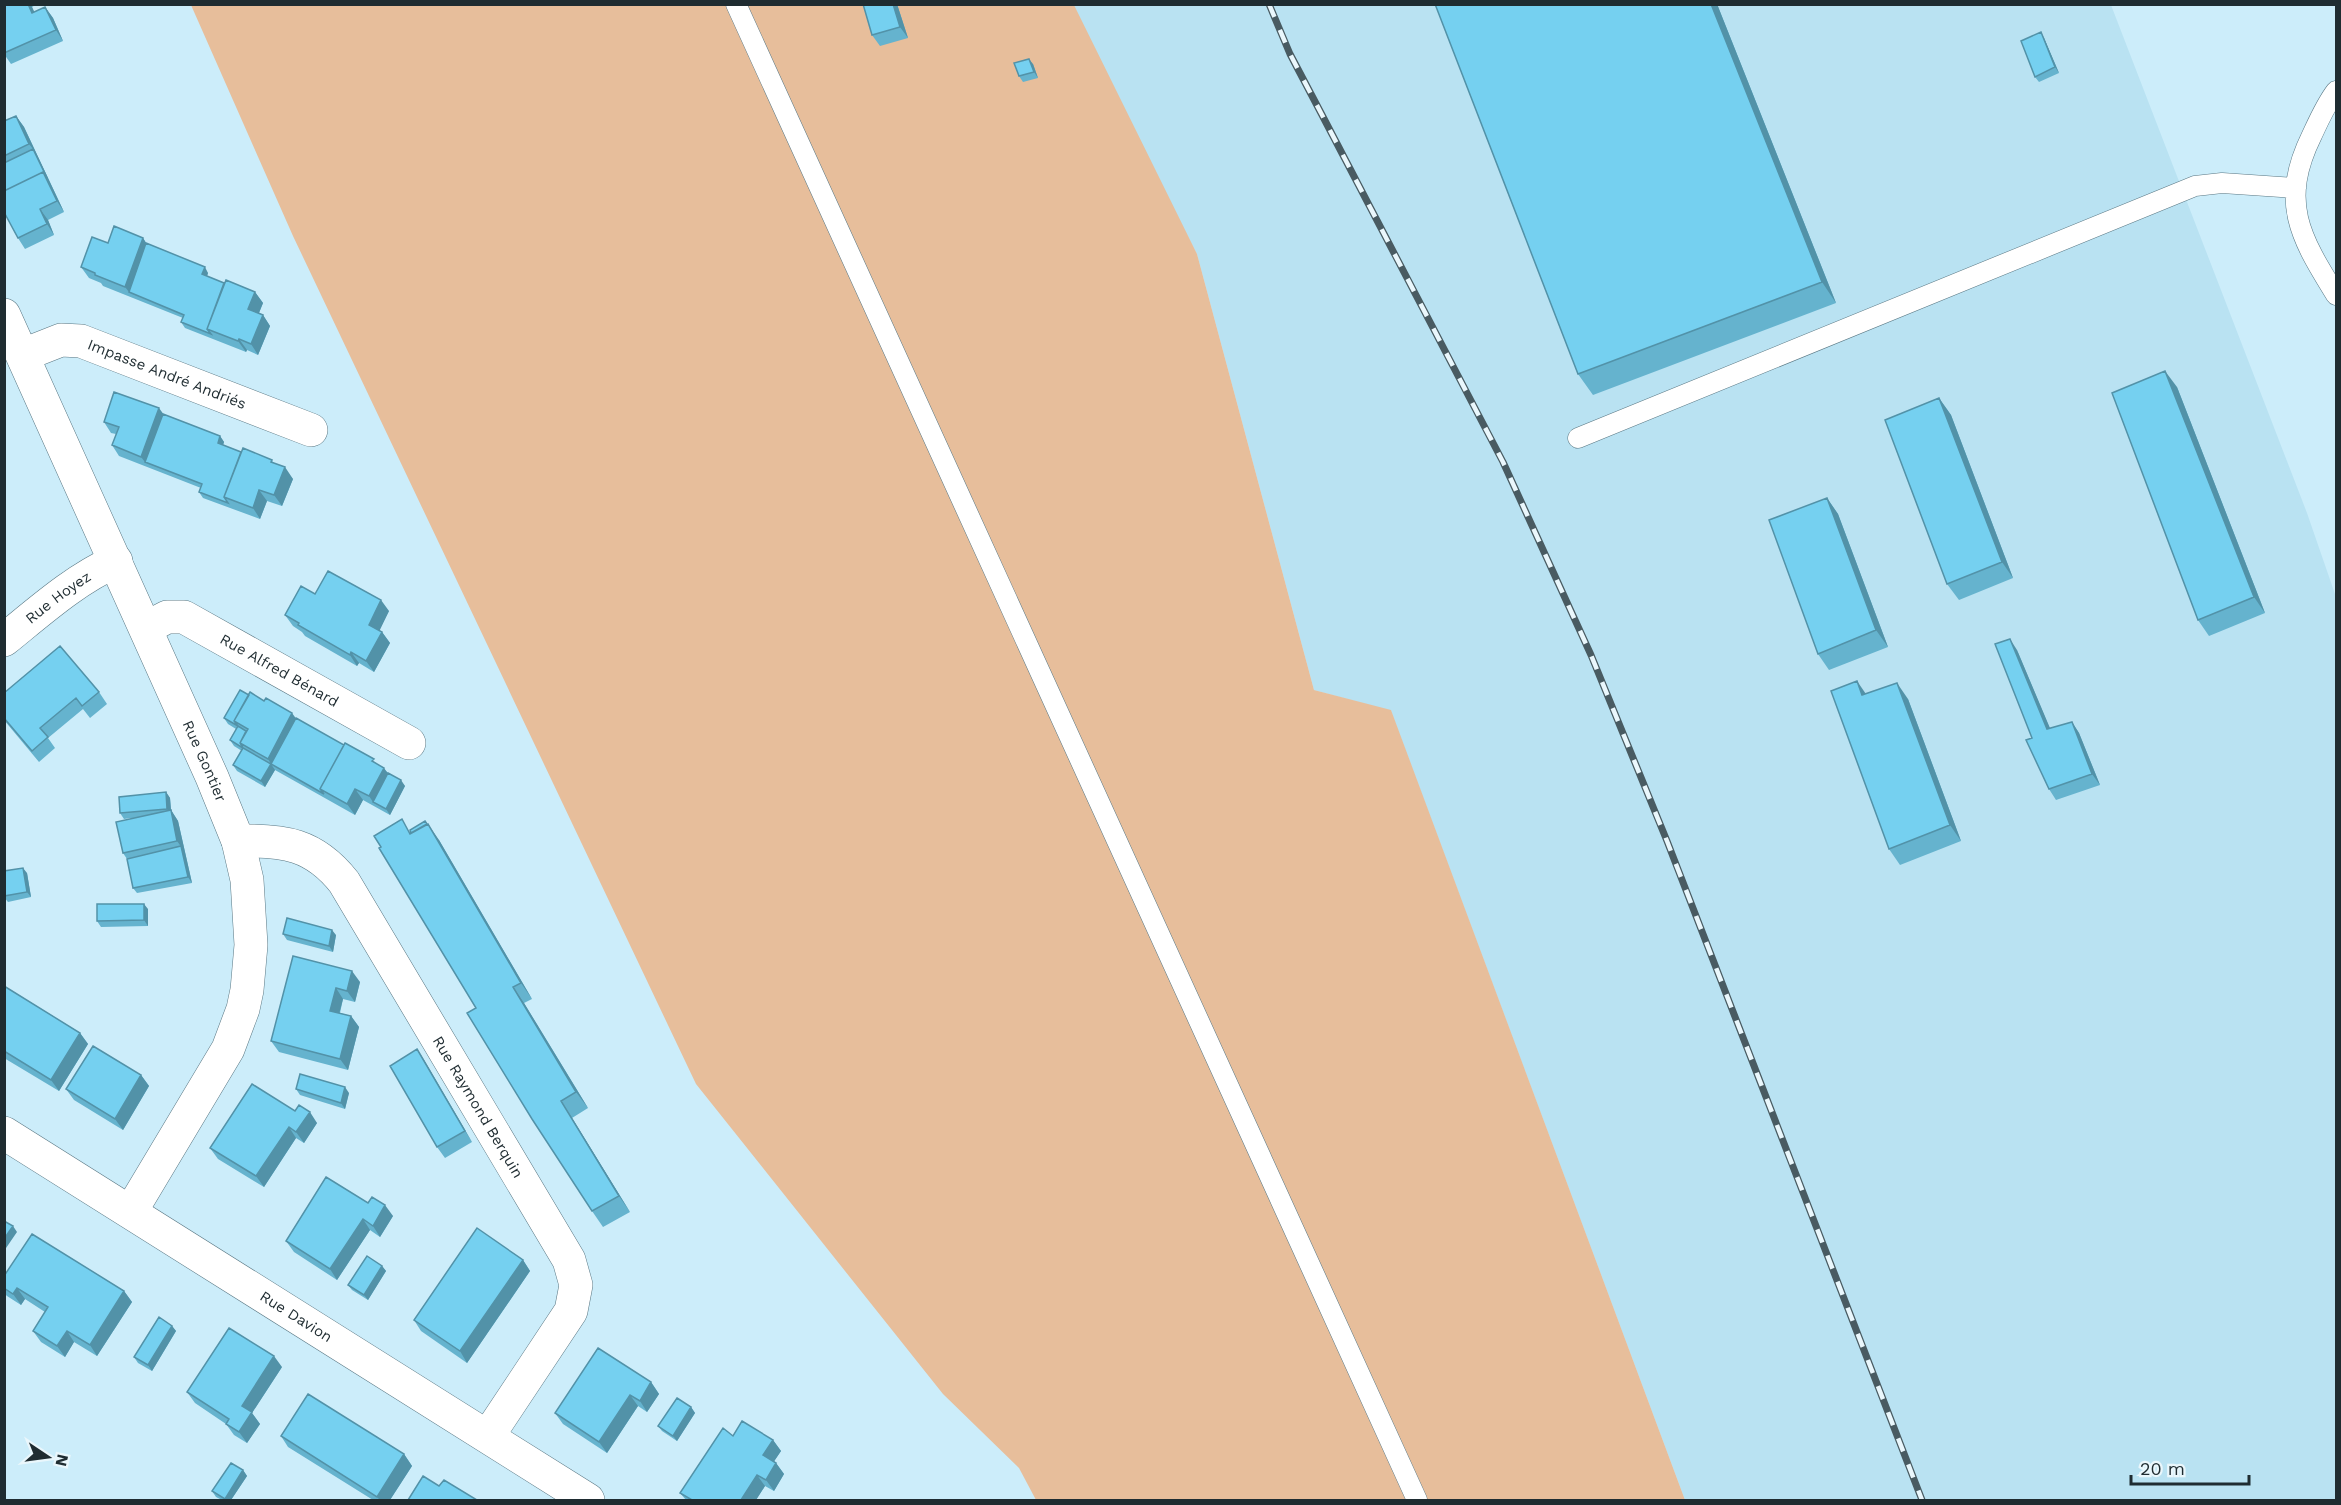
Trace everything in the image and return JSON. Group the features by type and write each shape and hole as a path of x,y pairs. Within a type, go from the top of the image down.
{"street":[{"name":"Rue Gontier","path":"4,315 221,797 238,841 247,880 251,922 250,956 243,1009 219,1067 131,1211"},
{"name":"Impasse André Andriés","path":"23,355 61,340 81,341 310,430"},
{"name":"Rue Hoyez","path":"4,640 68,588 94,571 116,561"},
{"name":"Rue Alfred Bénard","path":"146,628 167,617 184,617 409,743"},
{"name":"Rue Raymond Berquin","path":"238,841 270,840 297,846 328,865 344,882 570,1260 576,1285 571,1311 488,1436"},
{"name":"Rue Davion","path":"4,1133 588,1500"}],"lane":[{"path":"735,4 1417,1500"},
{"path":"2337,91 2323,112 2302,156 2295,188 2296,205 2307,245 2337,295"},
{"path":"1578,438 2195,186 2222,183 2295,188"}],"shaded area":[{"path":"191,5 1074,5 1197,254 1314,690 1391,710 1685,1500 1036,1500 1019,1468 943,1394 696,1084 293,236"},
{"path":"1070,5 2111,5 2307,513 2336,597 2336,1500 1685,1500 1391,711 1314,690 1197,254"}],"building":[{"path":"4,4 28,4 32,13 45,7 56,30 4,53"},
{"path":"863,4 893,4 900,27 872,35"},
{"path":"1435,4 1711,4 1822,282 1578,374"},
{"path":"2041,32 2055,67 2035,77 2021,41"},
{"path":"1029,59 1034,72 1019,76 1014,63"},
{"path":"16,116 29,144 4,156 4,121"},
{"path":"33,149 47,178 43,172 4,191 4,163"},
{"path":"43,172 57,201 40,209 47,224 18,238 4,212 4,191"},
{"path":"114,226 143,238 125,287 81,267 92,237 108,243"},
{"path":"146,243 205,267 202,274 224,283 207,329 211,334 181,322 184,315 129,292"},
{"path":"226,280 255,292 248,309 263,315 251,344 207,329"},
{"path":"2165,371 2254,597 2198,620 2112,393"},
{"path":"114,392 159,408 141,457 112,445 119,427 104,422"},
{"path":"1939,398 2002,562 1947,584 1885,420"},
{"path":"163,414 220,436 218,443 241,452 224,497 228,503 199,492 202,484 145,462"},
{"path":"243,448 285,467 274,495 259,490 253,508 224,497"},
{"path":"1827,498 1876,630 1818,654 1769,520"},
{"path":"328,571 381,600 369,625 382,632 366,661 351,652 350,655 285,615 301,586 315,594"},
{"path":"2010,639 2047,729 2072,722 2092,774 2049,789 2026,740 2032,738 1995,644"},
{"path":"60,646 99,692 82,706 76,698 40,728 48,737 32,751 4,718 4,693"},
{"path":"1857,681 1862,695 1897,683 1950,825 1889,849 1831,691"},
{"path":"240,690 249,695 234,721 238,726 224,718"},
{"path":"250,692 292,713 268,759 240,743 248,729 234,721"},
{"path":"296,718 344,745 320,789 324,794 271,764"},
{"path":"238,726 246,731 240,743 243,748 230,740"},
{"path":"345,743 374,759 372,761 384,768 369,796 355,789 347,804 320,789"},
{"path":"243,748 271,764 261,781 233,765"},
{"path":"388,773 401,780 386,809 373,802"},
{"path":"166,792 167,809 120,813 119,797"},
{"path":"171,810 177,841 123,853 116,822"},
{"path":"402,819 410,834 428,824 521,983 513,987 576,1092 561,1101 619,1196 592,1211 467,1013 476,1008 379,848 381,847 374,836"},
{"path":"425,821 427,824 411,833 410,830"},
{"path":"181,846 188,877 133,888 127,859"},
{"path":"23,868 27,892 4,896 4,871"},
{"path":"97,904 144,904 144,920 97,921"},
{"path":"287,918 332,930 329,946 283,934"},
{"path":"293,956 352,971 347,991 336,988 330,1011 351,1016 340,1059 271,1041"},
{"path":"4,986 80,1033 51,1080 4,1051"},
{"path":"93,1046 141,1075 115,1119 66,1089"},
{"path":"417,1049 465,1131 437,1147 390,1066"},
{"path":"300,1074 345,1087 341,1103 296,1089"},
{"path":"252,1084 295,1111 299,1105 310,1112 296,1132 289,1127 256,1176 210,1148"},
{"path":"326,1177 368,1203 372,1197 385,1205 373,1226 363,1219 330,1269 286,1241"},
{"path":"4,1221 13,1226 4,1239"},
{"path":"477,1228 523,1260 460,1351 414,1320"},
{"path":"32,1234 124,1291 90,1345 67,1331 57,1346 33,1331 48,1307 17,1288 13,1294 4,1288 4,1276"},
{"path":"367,1256 382,1266 364,1295 348,1285"},
{"path":"159,1317 172,1326 148,1365 134,1357"},
{"path":"229,1328 274,1356 242,1406 252,1412 239,1432 226,1424 229,1419 187,1392"},
{"path":"598,1348 651,1382 640,1401 630,1395 599,1442 555,1413"},
{"path":"308,1394 404,1454 377,1497 281,1436"},
{"path":"677,1398 691,1407 673,1436 658,1426"},
{"path":"742,1421 773,1440 763,1455 776,1463 766,1480 757,1475 741,1500 692,1500 680,1493 723,1428 733,1436"},
{"path":"231,1463 243,1470 225,1499 212,1491"},
{"path":"423,1476 439,1486 444,1480 477,1500 408,1500"}],"railway":[{"path":"1269,4 1290,54 1503,462 1591,655 1667,841 1922,1500"}]}
